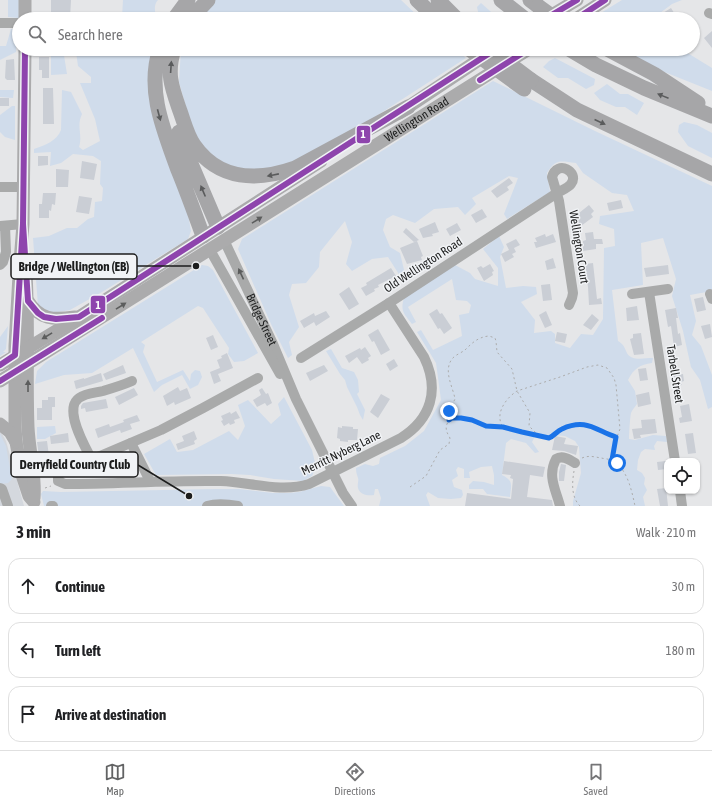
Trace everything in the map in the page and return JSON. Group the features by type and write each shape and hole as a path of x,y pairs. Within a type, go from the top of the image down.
{"highway":[{"path":"179,12 188,0"},
{"path":"197,12 208,0"},
{"path":"416,0 429,12"},
{"path":"438,0 450,12"},
{"path":"501,0 515,12"},
{"path":"158,56 155,70 155,89 158,110 163,129 203,236"},
{"path":"173,56 170,68 174,116 186,152 221,234"},
{"path":"481,56 527,85 712,174"},
{"path":"497,56 527,85"},
{"path":"581,56 644,88 712,116"},
{"path":"620,56 654,74 712,113"},
{"path":"171,85 194,145 204,156 220,168 235,174 249,177 273,175 295,168 408,107"}],"main road":[{"path":"25,0 25,12"},
{"path":"538,8 577,0"},
{"path":"587,12 605,0"},
{"path":"25,56 23,224 15,355 16,442 22,475 29,496 37,499"},
{"name":"Wellington Road","path":"221,234 485,56"},
{"name":"Wellington Road","path":"221,234 517,56"},
{"path":"23,224 28,301 28,437 37,499"},
{"path":"0,365 79,317 203,236 221,234"},
{"path":"0,381 210,250 221,234"},
{"name":"Bridge Street","path":"203,236 210,250"},
{"path":"28,301 38,314 44,316 56,319 79,317"},
{"path":"15,355 28,364"},
{"path":"0,424 10,432 16,442"}],"street":[{"path":"0,23 12,23"},
{"path":"0,187 24,187"},
{"name":"Old Wellington Road","path":"301,358 389,303 557,193"},
{"name":"Wellington Court","path":"557,193 573,293 569,305"},
{"path":"0,264 3,262 6,252 2,226 23,224"},
{"name":"Bridge Street","path":"221,234 274,344 296,399"},
{"name":"Bridge Street","path":"210,250 296,399 343,493 352,506"},
{"path":"632,294 668,289"},
{"name":"Tarbell Street","path":"649,292 676,458"},
{"name":"Merritt Nyberg Lane","path":"60,479 70,484 150,481 238,482 286,488 309,484 373,453 408,434 419,423 428,410 432,387 427,364 389,303"},
{"path":"60,479 69,469 131,443 203,408 258,378"},
{"path":"92,460 74,420 73,411 76,401 86,395 132,381"},
{"path":"131,443 150,481"},
{"path":"560,506 552,481 554,463 556,459 561,458 567,458 575,463"},
{"path":"0,488 2,489 8,506"},
{"path":"680,494 682,506"},
{"path":"207,506 213,504 228,504 238,506"}],"path":[{"path":"410,488 426,476 440,450 449,444 450,438 446,428 449,420 449,411 455,399 449,376 450,363 455,356 483,336 495,338 498,352 512,369 517,391 530,413 529,426 542,436"},
{"path":"503,427 500,420 500,412 510,395 517,391 587,367 598,365 603,366 611,372 616,385 620,429 616,437 612,460"},
{"path":"449,420 452,418 461,418 472,420 486,426 503,427 549,438 561,429 580,424 597,428 616,437"},
{"path":"580,506 574,497 573,490 575,463 586,456 612,460 620,467 625,474 635,506"},
{"path":"44,476 60,479"},
{"path":"37,499 60,479"}],"shaded area":[{"path":"8,0 19,0 19,12 12,12 12,17 8,17"},
{"path":"123,0 158,0 156,2 155,12 122,12"},
{"path":"215,0 401,0 414,12 204,12"},
{"path":"622,0 682,0 672,4 661,12 602,12"},
{"path":"481,3 491,12 478,12 477,7"},
{"path":"12,29 12,54 0,60 0,46 6,46"},
{"path":"51,56 64,56 67,74 51,75"},
{"path":"77,56 153,56 150,68 188,214 191,231 188,239 102,292 70,310 52,313 38,306 33,238 49,236 67,228 77,228 88,219 94,217 95,202 102,201 103,188 100,184 101,161 93,156 73,154 61,163 50,166 51,152 34,153 34,149 54,140 61,130 62,90 71,92 82,114 80,119 79,147 83,150 100,141 95,119 80,83 91,83 91,77 78,66"},
{"path":"181,56 464,56 466,58 364,124 287,165 262,172 228,167 209,154 192,130 179,82"},
{"path":"633,56 692,56 712,68 712,91 662,71"},
{"path":"555,58 595,79 594,85 586,89 568,78 558,78 543,67"},
{"path":"493,81 712,186 712,291 690,295 696,321 692,335 701,346 712,375 712,407 708,409 700,380 691,367 683,331 672,296 676,279 663,238 641,243 643,285 612,290 618,341 623,345 630,357 637,359 653,358 652,363 638,368 628,380 635,391 637,404 631,413 629,439 635,440 653,435 666,436 667,442 657,441 654,446 655,450 645,449 641,452 638,460 637,470 642,473 645,478 644,484 647,490 643,497 645,506 573,506 581,473 579,447 575,441 565,436 535,436 532,442 539,452 535,453 526,443 511,439 506,443 502,475 510,481 510,497 487,494 483,489 469,489 469,485 473,481 494,485 492,466 481,467 469,472 470,478 464,478 464,469 458,467 456,470 458,476 452,480 454,487 462,490 463,495 461,498 438,498 428,492 426,495 430,506 379,506 381,498 378,489 375,489 374,495 367,495 360,492 356,470 356,468 365,464 373,466 379,464 380,458 405,446 424,431 441,400 436,363 417,332 421,330 433,350 462,336 459,315 469,313 471,305 467,301 456,300 452,279 408,307 416,322 412,324 407,318 402,306 404,298 455,265 470,273 475,279 498,286 498,268 483,249 499,236 504,247 500,257 506,288 523,286 536,287 537,294 521,302 535,320 534,333 551,331 555,334 555,343 570,348 581,334 593,335 603,319 604,248 615,246 614,229 599,224 600,216 634,211 627,195 612,193 583,173 576,163 558,162 553,165 547,173 550,192 507,219 504,214 518,178 509,176 472,198 476,204 465,215 458,207 434,209 415,223 393,215 386,219 383,230 390,247 400,253 405,274 400,276 388,257 372,259 352,271 346,264 352,242 345,221 320,252 319,267 306,283 292,284 289,295 299,327 289,342 292,355 288,358 271,324 238,249 242,239"},
{"path":"607,84 620,94 628,94 644,103 637,115 625,107 616,107 600,100 594,93"},
{"path":"0,90 14,90 13,98 0,97"},
{"path":"12,106 15,106 15,140 5,137 0,132 0,115"},
{"path":"684,122 697,125 712,133 712,158 688,146 678,132 679,125"},
{"path":"202,265 208,266 213,270 258,353 244,361 234,362 228,354 229,348 203,308 198,306 141,342 145,345 143,352 157,382 183,370 190,381 191,374 195,370 200,371 202,377 198,385 190,389 182,375 162,385 154,392 133,348 92,373 64,375 35,384 37,371 46,362"},
{"path":"8,326 6,349 3,352 6,352 0,356 0,337"},
{"path":"331,349 342,368 354,372 358,380 359,392 357,394 365,410 363,420 345,380 326,351"},
{"path":"284,397 312,450 316,467 312,476 303,481 231,474 156,475 144,454 170,439 177,452 193,450 229,431 238,440 245,426 238,405 248,400 271,424 281,415 278,404"},
{"path":"55,426 56,433 45,439 37,439 37,427"},
{"path":"0,430 6,441 24,506 0,506"},
{"path":"0,434 6,446 12,479 8,483 0,484"},
{"path":"127,451 136,469 133,475 80,477 81,471"},
{"path":"321,486 330,487 344,506 44,506 41,494 43,491 61,492 216,489 239,489 273,493 289,493"}],"building":[{"path":"51,0 71,0 70,12 51,12"},
{"path":"671,8 674,12 664,12"},
{"path":"712,31 712,48 704,38"},
{"path":"39,57 49,57 49,78 42,78 42,70 39,70"},
{"path":"14,59 15,80 7,80 5,78 6,60"},
{"path":"43,88 53,88 54,124 43,124"},
{"path":"0,98 9,98 9,106 0,106"},
{"path":"38,156 48,156 48,165 38,166"},
{"path":"82,161 97,164 94,180 80,178"},
{"path":"56,169 69,170 68,187 56,187"},
{"path":"509,178 513,183 507,187 509,190 497,198 491,191"},
{"path":"43,193 56,193 55,205 52,204 51,211 49,210 49,218 39,218 39,204 42,204"},
{"path":"79,196 92,198 89,214 76,212"},
{"path":"621,200 623,208 609,211 607,203"},
{"path":"589,205 594,211 591,214 593,217 581,226 574,217"},
{"path":"482,209 487,217 476,223 471,215"},
{"path":"435,222 439,232 432,234 433,236 423,238 419,229"},
{"path":"457,223 461,230 450,236 446,229"},
{"path":"406,228 419,240 414,242 403,232"},
{"path":"593,232 594,239 602,239 603,244 596,244 596,249 583,251 583,241 586,240 585,233"},
{"path":"545,234 546,237 553,234 556,242 536,248 534,242 537,242 535,238"},
{"path":"516,239 520,245 514,248 516,252 512,254 514,257 505,262 501,254 509,250 506,244"},
{"path":"417,241 423,256 421,257 422,260 407,264 400,248"},
{"path":"553,258 556,268 547,270 545,261"},
{"path":"593,263 597,299 601,298 602,304 589,305 585,264"},
{"path":"490,264 494,271 492,272 493,275 484,281 477,268 481,266 483,268"},
{"path":"668,265 669,274 646,277 644,268"},
{"path":"391,268 396,276 378,285 379,287 374,289 375,291 366,296 361,288 367,285 366,283"},
{"path":"550,284 552,300 543,301 541,285"},
{"path":"349,287 359,304 349,310 339,294"},
{"path":"703,297 706,310 697,312 694,299"},
{"path":"637,306 639,320 627,321 626,308"},
{"path":"676,308 678,318 676,318 678,334 680,333 682,345 674,347 671,326 668,327 665,310"},
{"path":"437,309 440,314 442,313 452,328 444,334 440,328 438,329 429,314"},
{"path":"326,311 330,317 316,326 314,322 304,328 300,321 314,313 315,316"},
{"path":"546,311 552,325 545,328 539,315"},
{"path":"592,314 599,320 591,330 583,325"},
{"path":"710,324 712,337 705,339 701,326"},
{"path":"378,329 390,350 381,355 374,341 372,342 368,335"},
{"path":"557,332 567,334 565,343 555,341"},
{"path":"641,333 644,354 634,355 630,339 633,338 633,334"},
{"path":"213,335 218,347 211,350 206,338"},
{"path":"365,347 371,356 368,358 369,360 362,364 357,357 349,363 345,356"},
{"path":"227,353 233,368 218,374 221,381 214,384 210,372 220,368 217,360 222,358 221,356"},
{"path":"394,359 398,366 390,371 386,364"},
{"path":"123,365 126,373 106,380 103,374"},
{"path":"324,365 328,371 310,381 306,373"},
{"path":"646,368 648,380 640,381 638,369"},
{"path":"101,373 103,381 76,389 74,381"},
{"path":"683,374 684,381 681,382 682,385 672,386 671,376"},
{"path":"178,387 180,391 187,388 191,398 175,405 174,402 167,406 163,396"},
{"path":"134,388 138,395 119,405 115,397"},
{"path":"262,388 266,394 268,393 272,403 267,406 265,403 257,407 253,400 261,395 259,390"},
{"path":"649,392 651,404 638,407 636,395"},
{"path":"381,394 390,399 378,418 370,412"},
{"path":"48,397 55,397 55,407 52,407 52,420 37,420 37,408 42,408 42,400 48,400"},
{"path":"106,399 108,408 86,412 85,408 81,409 83,403"},
{"path":"689,404 692,421 680,423 679,418 682,417 680,406"},
{"path":"236,411 240,418 234,420 235,423 230,425 229,423 224,426 221,421 223,420 221,416 230,412 231,414"},
{"path":"137,415 140,421 130,424 132,429 121,433 120,430 98,438 95,429 109,424 110,427"},
{"path":"655,419 657,433 640,435 641,438 634,439 632,429 642,428 641,420"},
{"path":"342,426 358,429 357,440 348,440 348,442 340,441 340,439 337,438 338,427 342,428"},
{"path":"194,431 197,439 194,441 195,444 178,450 176,444 184,441 182,436"},
{"path":"68,433 69,442 51,444 50,436"},
{"path":"693,433 696,453 688,454 685,434"},
{"path":"555,436 566,438 564,444 578,446 576,455 564,451 552,450"},
{"path":"47,441 49,456 47,456 47,463 40,463 37,442"},
{"path":"504,461 545,467 543,477 530,475 527,497 552,500 553,506 465,506 467,493 511,499 513,479 510,478 511,475 502,474"},
{"path":"664,461 664,469 658,470 657,462"},
{"path":"561,464 566,465 564,481 559,481"},
{"path":"664,488 664,494 667,494 668,506 660,506 657,489"}],"transit line":[{"name":"1","path":"557,12 577,0"},
{"name":"1","path":"587,12 605,0"},
{"name":"1","path":"0,365 15,355 23,224 25,56"},
{"name":"1","path":"23,224 28,301 38,313 44,317 56,319 79,317 485,56"},
{"name":"1","path":"480,80 518,56"},
{"name":"1","path":"0,381 102,318"}],"place":[{"name":"Bridge / Wellington (EB)","path":"196,266"},
{"name":"Derryfield Country Club","path":"189,496"}],"route":[{"path":"449,411 449,420 452,418 461,418 472,420 486,426 503,427 549,438 561,429 580,424 597,428 616,437 612,460 617,463"}]}
